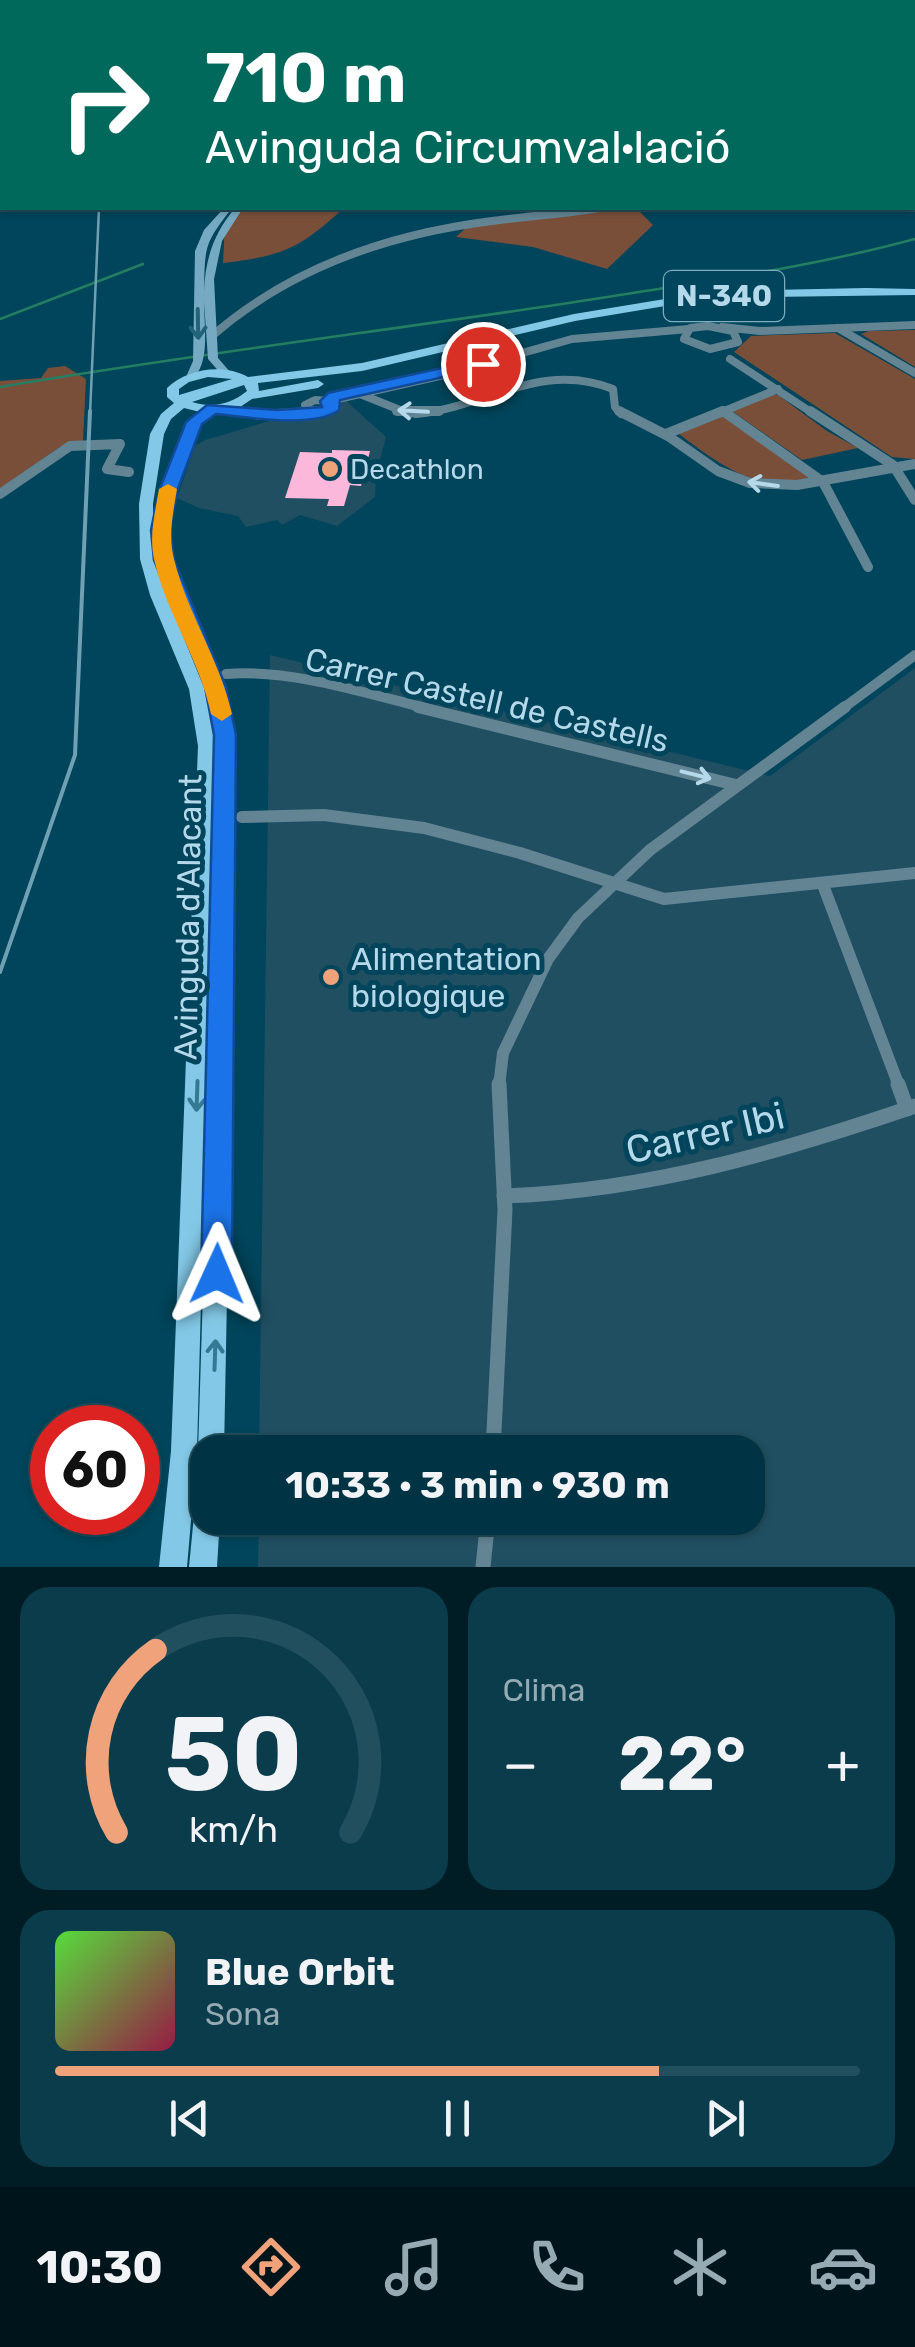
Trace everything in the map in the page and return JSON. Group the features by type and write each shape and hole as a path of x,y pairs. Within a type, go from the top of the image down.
{"main road":[{"path":"191,376 198,361 202,244 227,210"},
{"path":"226,373 213,360 212,250 224,223 237,210"},
{"name":"N-340","path":"248,387 218,408 180,403 173,388 191,376 226,373 248,387 291,388 366,375 616,310 708,298 808,292 915,292"},
{"name":"Avinguda d'Alacant","path":"173,1567 188,1373 207,746 198,688 149,571 146,520 159,426 178,406 200,392 244,379 362,367 536,328"},
{"name":"Avinguda d'Alacant","path":"146,520 180,403"},
{"name":"Avinguda d'Alacant","path":"212,1435 225,735 216,687 170,580 161,530 164,505 179,457 195,422 218,408"},
{"path":"161,1567 178,1526"},
{"path":"202,1567 205,1535"}],"street":[{"path":"212,336 234,312 304,272 363,248 414,233 584,210"},
{"path":"218,408 259,415 309,410 310,401 328,401 456,372 558,342 607,334 661,334 722,327 760,330 915,325"},
{"path":"722,327 738,335 736,343"},
{"path":"838,328 915,373"},
{"path":"689,329 683,335 694,346 736,343"},
{"path":"730,359 728,352 736,343 760,330"},
{"path":"661,334 730,359 778,389 893,465 915,500"},
{"path":"355,392 412,414 455,406 526,384 594,382 613,388 615,406 624,417 666,434 716,470 738,480 776,486 822,482 893,465 915,464"},
{"path":"248,387 259,415"},
{"path":"666,434 778,389"},
{"path":"723,411 822,482 868,567"},
{"path":"0,494 70,446 121,446 108,470 129,472"},
{"path":"494,1435 504,1196 499,1083 503,1054 548,959 578,918 611,884 736,785 915,655"},
{"name":"Carrer Castell de Castells","path":"226,674 252,672 335,686 736,785"},
{"path":"242,817 324,815 424,828 520,852 611,884 676,900 915,874"},
{"path":"824,884 911,1107"},
{"name":"Carrer Ibi","path":"504,1196 562,1196 730,1167 911,1107"},
{"path":"484,1567 487,1535"}],"shaded area":[{"path":"239,210 342,210 315,233 289,248 223,263 225,223"},
{"path":"638,210 653,225 607,269 533,247 456,237 470,224 545,212"},
{"path":"915,330 915,367 861,334 869,331"},
{"path":"835,333 915,379 915,459 892,457 734,352 751,336"},
{"path":"65,366 86,379 83,441 61,446 0,489 0,381 41,378 48,368"},
{"path":"778,395 858,448 802,460 732,411"},
{"path":"344,399 386,437 375,497 337,526 300,515 282,525 277,520 246,527 238,516 199,508 177,498 195,446 205,440"},
{"path":"721,415 810,477 792,482 757,480 724,465 679,434"},
{"path":"270,655 770,776 915,668 915,1567 258,1567 259,1535 765,1535 765,1435 259,1435"}],"building":[{"name":"Decathlon","path":"370,451 361,486 350,485 344,506 327,506 329,499 285,498 300,452"}],"waterway":[{"path":"0,387 720,279 915,239"},
{"path":"0,319 143,264"}],"railway":[{"path":"90,414 99,210"},
{"path":"0,972 75,755 90,411"}],"slow traffic":[{"path":"168,489 161,530 164,560 216,687 222,714"}],"place":[{"name":"Decathlon","path":"330,469"},
{"name":"Alimentation biologique","path":"331,977"}],"route":[{"path":"217,1274 225,735 216,687 164,560 161,530 168,491 195,422 213,409 259,415 326,412 334,407 328,401 334,397 483,364"}]}
